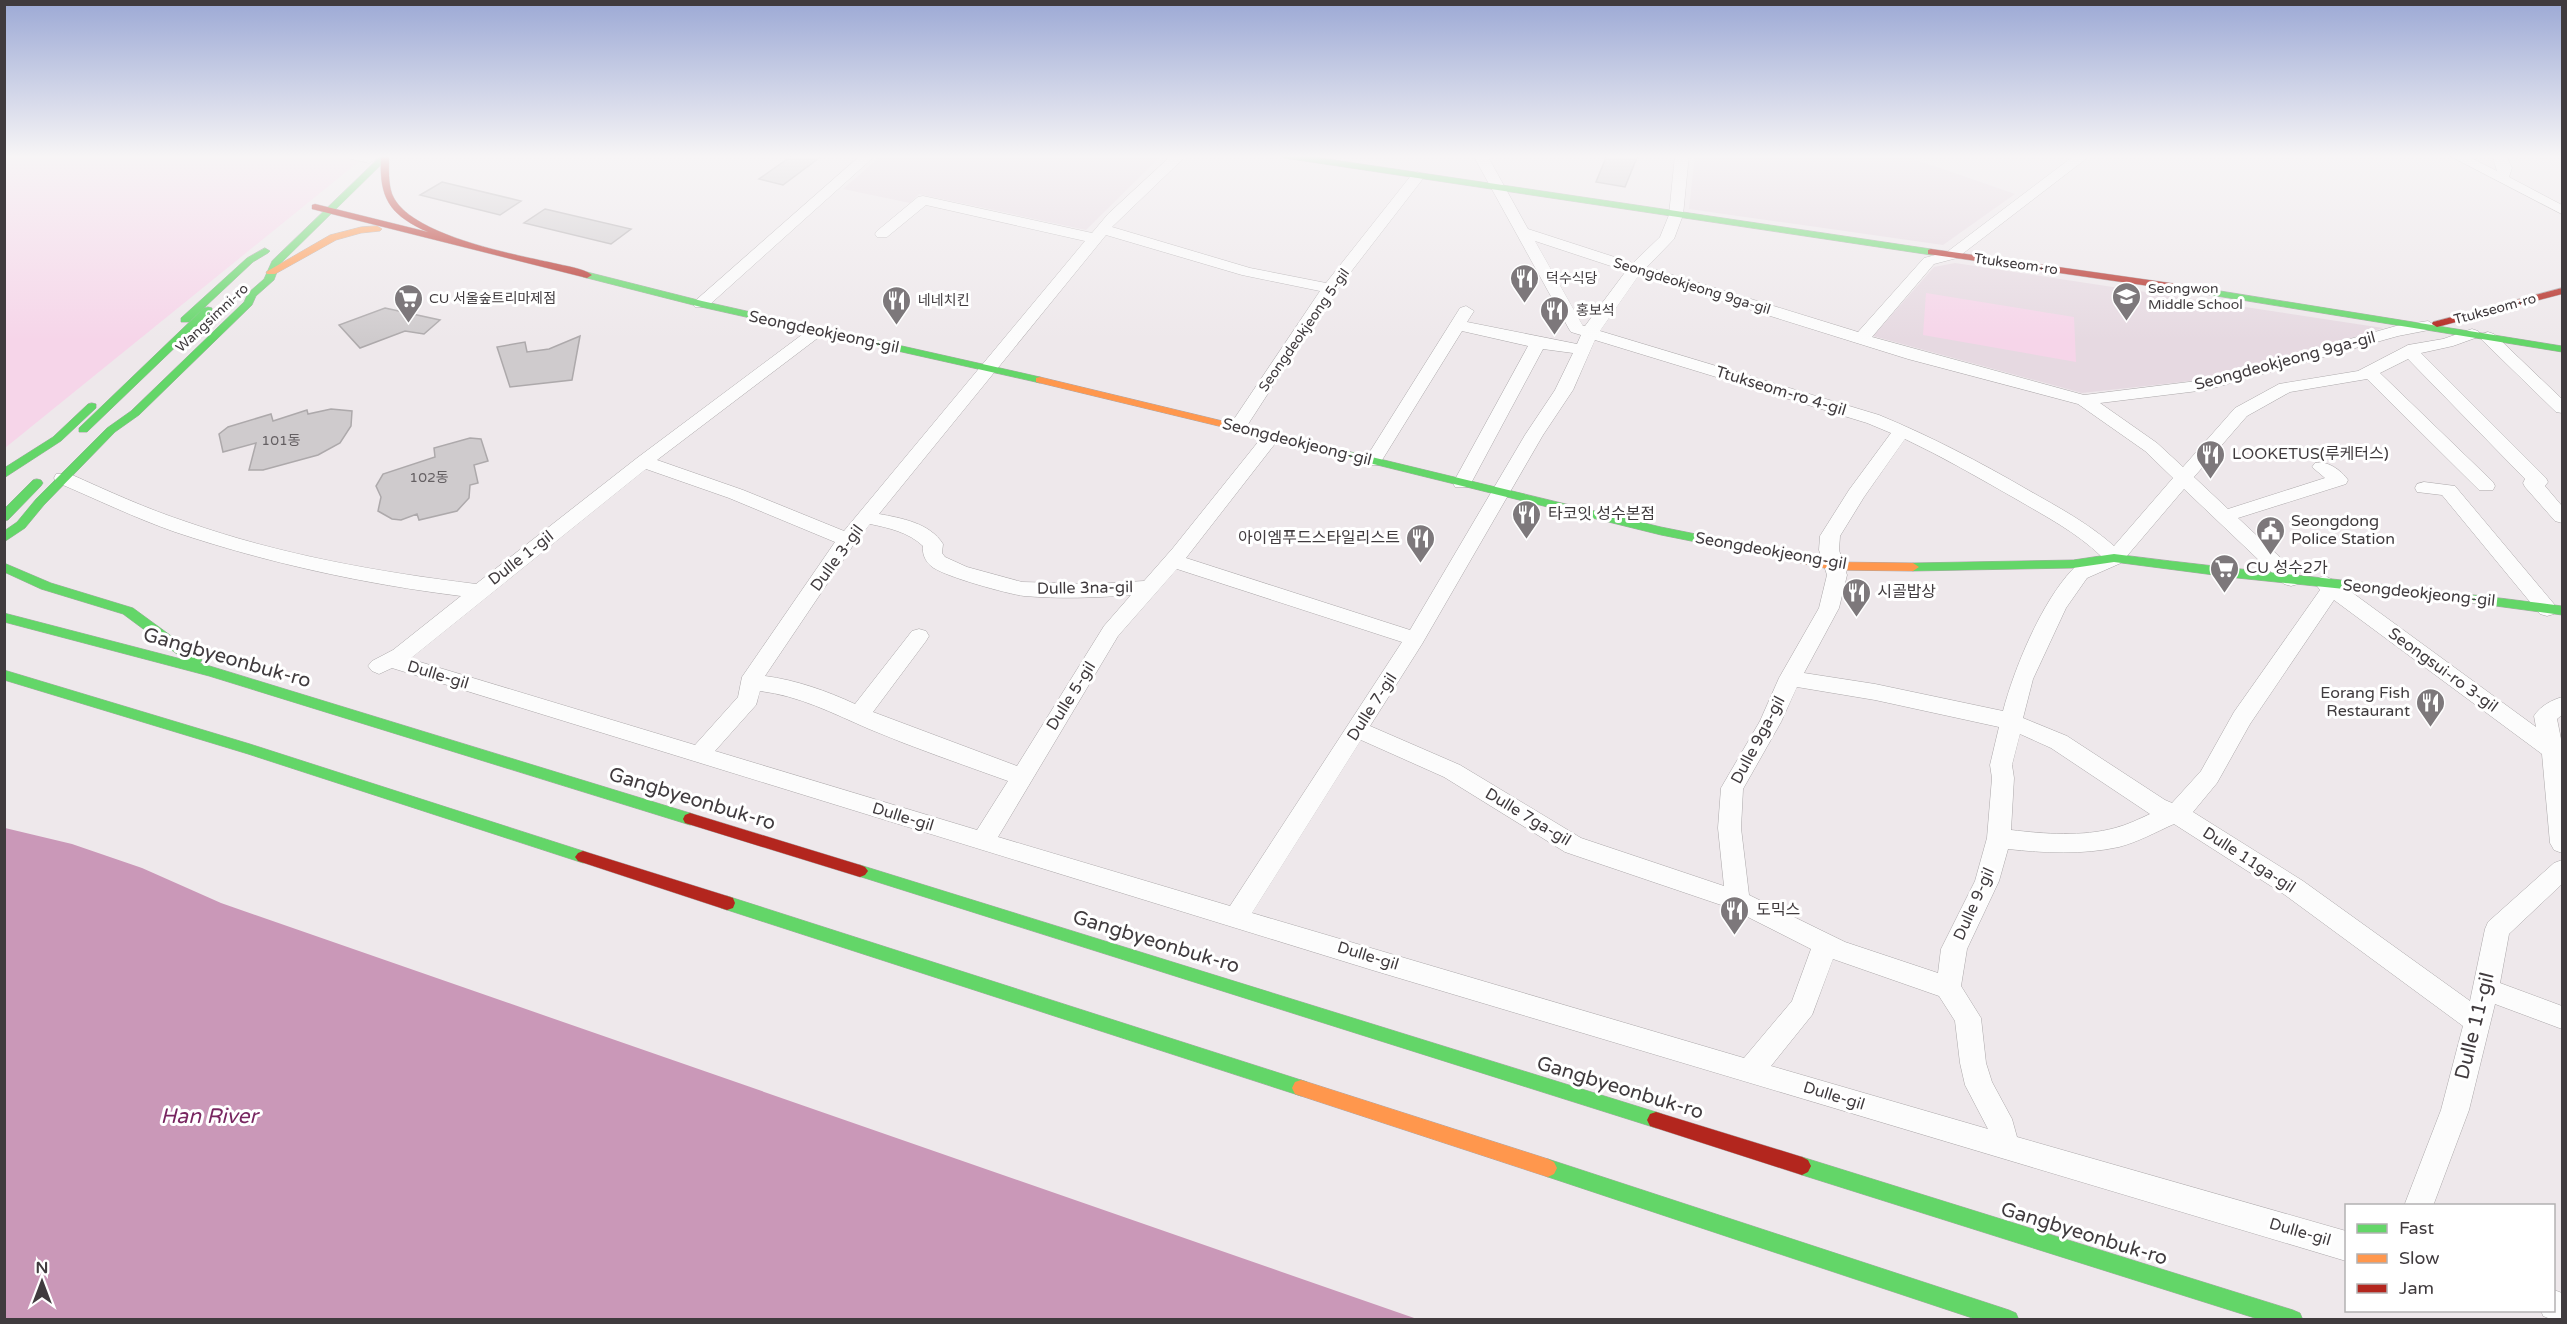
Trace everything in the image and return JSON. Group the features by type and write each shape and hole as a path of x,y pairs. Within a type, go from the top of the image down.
{"main road":[{"path":"289,230 304,217"},
{"name":"Wangsimni-ro","path":"240,289 271,272 275,263 325,217"},
{"name":"Seongdeokjeong-gil","path":"354,217 701,304 988,367 1661,531 1834,566 2073,564 2114,558 2291,579 2328,586 2451,596 2555,610"},
{"path":"408,217 461,244"},
{"name":"Ttukseom-ro","path":"1688,217 2428,326 2562,350"},
{"path":"4,501 135,413 248,303 252,295 269,280 271,272 289,264 312,245 341,233 370,228 410,231"},
{"name":"Wangsimni-ro","path":"4,474 64,433 250,260 269,248 261,261 225,299 71,451"},
{"name":"Ttukseom-ro","path":"2428,326 2562,291"},
{"name":"Wangsimni-ro","path":"45,474 225,299"},
{"path":"4,517 45,474"},
{"path":"4,538 21,525 45,474"},
{"path":"4,567 46,586 128,611 210,671"},
{"name":"Gangbyeonbuk-ro","path":"4,617 210,671 1116,950 2293,1320"},
{"path":"4,675 64,691 250,749 1079,1016 2008,1320"},
{"path":"4,684 64,691"}],"street":[{"path":"701,304 799,217"},
{"path":"882,234 903,217"},
{"path":"1010,217 1099,234 1247,272 1330,289"},
{"name":"Dulle 3-gil","path":"699,755 748,699 750,682 847,540 1113,217"},
{"name":"Seongdeokjeong 5-gil","path":"1237,428 1330,289 1387,217"},
{"name":"Ttukseom-ro 4-gil","path":"1513,217 1577,329 1873,419 1902,430 1991,476 2063,518 2100,543 2114,558"},
{"name":"Dulle 7-gil","path":"1236,917 1415,639 1534,435 1564,390 1595,323 1636,269 1667,239 1675,217"},
{"path":"1862,338 1929,261 1952,255 2002,217"},
{"name":"Seongdeokjeong 9ga-gil","path":"1521,231 1914,355 2084,400 2206,385 2396,331 2428,326"},
{"path":"1373,461 1462,318 1538,343 1583,350"},
{"name":"Dulle 1-gil","path":"389,660 643,462 817,331"},
{"path":"2114,558 2241,412 2285,388 2363,375 2410,351 2480,335 2562,408"},
{"path":"1462,483 1538,343"},
{"path":"2410,351 2539,482 2532,483 2562,517"},
{"path":"2369,371 2486,486"},
{"path":"2084,400 2151,447 2291,579"},
{"name":"Dulle 9ga-gil","path":"1738,901 1729,798 1732,788 1770,722 1790,678 1828,608 1838,575 1828,544 1830,536 1856,494 1902,430"},
{"name":"Dulle 5-gil","path":"983,841 1111,631 1173,561 1272,436"},
{"path":"643,462 736,494 847,540"},
{"path":"2225,516 2339,480 2321,467"},
{"path":"45,474 183,528 286,557 389,579 479,591"},
{"name":"Seongdeokjeong-gil","path":"2424,488 2448,490 2555,610"},
{"path":"2540,493 2562,493"},
{"name":"Dulle 3na-gil","path":"866,517 893,523 927,537 933,544 932,554 938,562 960,572 1022,589 1095,591 1150,587"},
{"name":"Dulle 9-gil","path":"1948,988 1954,949 1987,881 1999,838 2003,778 2001,765 2010,721 2031,657 2057,606 2080,573 2114,558"},
{"path":"1173,561 1415,639"},
{"path":"1999,838 2040,843 2093,842 2120,837 2176,813 2187,804 2209,777 2242,718 2328,586"},
{"name":"Seongsui-ro 3-gil","path":"2328,586 2558,754"},
{"path":"859,715 919,636"},
{"name":"Dulle-gil","path":"389,660 1750,1071 2345,1246"},
{"path":"1790,678 1875,692 2010,721"},
{"path":"750,682 792,689 827,700 905,735 970,756 1022,777"},
{"path":"2562,705 2545,716 2558,754 2562,843"},
{"name":"Dulle 11ga-gil","path":"2010,721 2059,742 2157,807 2176,813 2294,888 2476,1020"},
{"name":"Dulle 7ga-gil","path":"1357,730 1452,771 1573,845 1738,901"},
{"name":"Dulle 11-gil","path":"2419,1204 2455,1110 2476,1020 2486,989 2497,929 2562,870"},
{"path":"1738,901 1826,946 1948,988 1968,1018 1973,1063 1979,1085 2002,1128 2004,1147"},
{"path":"1750,1071 1803,1007 1826,946"},
{"path":"2486,989 2562,1018"}],"shaded area":[{"path":"5,217 291,217 5,448"},
{"path":"1025,217 1099,217 1086,230"},
{"path":"1744,217 1983,217 1943,245"},
{"path":"1955,263 2383,328 2243,372 2182,382 2082,393 1873,336 1934,267"},
{"path":"1926,293 2074,317 2076,362 1923,335"}],"water":[{"name":"Han River","path":"5,828 72,844 142,868 221,903 1417,1319 5,1319"}],"building":[{"path":"533,217 578,217 631,229 611,244 524,223"},
{"path":"385,308 440,320 424,334 405,331 360,348 339,325"},
{"path":"580,336 572,380 510,387 497,347 525,342 527,352 549,349"},
{"path":"331,409 352,411 351,426 340,443 318,455 263,470 249,470 256,443 223,452 219,434 228,427 271,414 273,421 307,410 308,414"},
{"path":"470,438 481,439 488,461 474,465 478,483 470,485 469,498 457,511 419,520 417,514 401,520 392,519 378,511 381,497 376,486 383,474 435,457 434,448"}],"traffic: fast":[{"path":"4,538 21,525 40,502 111,430 135,413 248,303 252,295 269,280 275,263 323,217"},
{"path":"1696,217 1931,252"},
{"path":"185,320 250,260 265,251"},
{"path":"587,275 701,304 1040,380"},
{"path":"2177,287 2562,349"},
{"path":"83,430 208,310"},
{"path":"4,474 57,439 92,406"},
{"path":"1235,427 1661,531 1716,542"},
{"path":"4,517 37,483"},
{"path":"1913,567 2073,564 2114,558 2237,574 2451,596 2562,611"},
{"path":"4,567 46,586 128,611 195,660"},
{"path":"4,617 210,671 690,819"},
{"path":"4,675 250,749 583,857"},
{"path":"860,871 1656,1120"},
{"path":"727,903 1301,1088"},
{"path":"1802,1166 2293,1320"},
{"path":"1548,1168 2009,1320"}],"traffic: slow":[{"path":"271,272 309,249 333,238 346,233 377,229"},
{"path":"1040,380 1235,427"},
{"path":"1716,542 1834,566 1913,567"},
{"path":"1301,1088 1548,1168"}],"traffic: jam":[{"path":"354,217 587,275"},
{"path":"406,217 461,244"},
{"path":"1931,252 2177,287"},
{"path":"2437,324 2562,291"},
{"path":"690,819 860,871"},
{"path":"583,857 727,903"},
{"path":"1656,1120 1802,1166"}],"place":[{"name":"덕수식당","path":"1525,304"},
{"name":"Seongwon Middle School","path":"2127,322"},
{"name":"CU 서울숲트리마제점","path":"408,324"},
{"name":"네네치킨","path":"897,326"},
{"name":"홍보석","path":"1555,336"},
{"name":"LOOKETUS(루케터스)","path":"2211,480"},
{"name":"타코잇 성수본점","path":"1527,540"},
{"name":"Seongdong Police Station","path":"2270,556"},
{"name":"아이엠푸드스타일리스트","path":"1421,564"},
{"name":"CU 성수2가","path":"2225,594"},
{"name":"시골밥상","path":"1856,618"},
{"name":"Eorang Fish Restaurant","path":"2431,728"},
{"name":"도믹스","path":"1735,936"}]}
